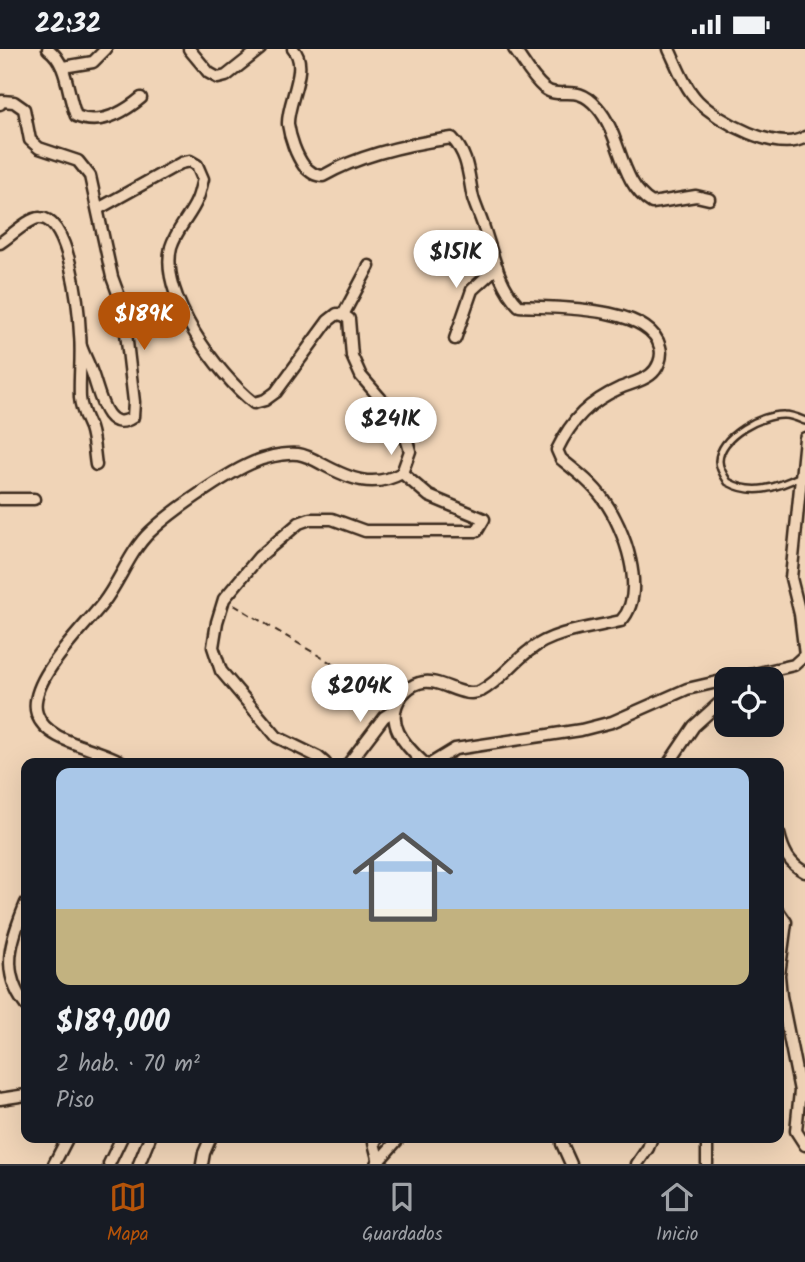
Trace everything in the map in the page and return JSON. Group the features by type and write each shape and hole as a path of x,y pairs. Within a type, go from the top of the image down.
{"street":[{"path":"48,49 58,57 63,67 69,99 76,116 87,120 101,119 129,108 141,98"},
{"path":"63,67 93,62 106,49"},
{"path":"189,49 209,73 218,78 226,76 260,49"},
{"path":"293,49 298,54 300,64 288,122 300,160 308,170 317,176 323,176 376,155 417,143 452,138 462,149 470,173 473,199 497,267 507,291 519,306 593,309 640,324 653,333 659,342 660,361 651,375 597,399 566,431 557,450 561,459 604,499 623,533 634,583 627,614 621,621 549,638 530,649 494,683 477,692 468,693 433,681 407,688 396,706 384,717 353,758"},
{"path":"514,49 545,89 558,93 579,92 596,106 613,130 631,183 641,197 652,203 696,196 709,199"},
{"path":"669,49 696,100 724,123 784,143 805,138"},
{"path":"0,104 2,101 14,102 24,109 30,140 39,148 78,161 90,176 113,277 123,307 134,402 133,417 117,422 109,417 102,405 81,346"},
{"path":"97,209 181,163 190,161 197,165 203,179 198,199 171,246 170,269 174,294 195,334 241,393 254,403 265,400 276,392 328,321 337,314 343,315 349,319 352,356 361,376 399,420 410,451 402,473 389,480 369,483 298,454 266,458 242,468 187,503 143,539 103,604 51,665 36,698 40,721 51,731 112,758"},
{"path":"0,243 31,220 41,218 50,221 63,238 70,263 81,346 82,412 91,430 96,465"},
{"path":"343,315 369,266"},
{"path":"456,339 472,290 497,267"},
{"path":"784,668 794,665 805,655 800,614 791,578 805,438"},
{"path":"319,758 277,737 221,671 213,647 217,622 224,599 260,557 299,523 310,519 332,519 365,531 477,531 484,519 429,496 402,473"},
{"path":"0,499 34,499"},
{"path":"440,758 455,749 581,730 612,722 687,689 714,683"},
{"path":"396,706 398,733 418,758"},
{"path":"672,758 694,726 714,708"},
{"path":"784,853 805,872"},
{"path":"21,915 5,954 6,979 21,1001"},
{"path":"784,919 784,937"},
{"path":"784,1011 800,1091 796,1131 805,1145"},
{"path":"0,1098 21,1096"},
{"path":"54,1164 65,1143"},
{"path":"109,1164 119,1143"},
{"path":"139,1164 148,1143"},
{"path":"202,1164 208,1143"},
{"path":"374,1143 377,1163"},
{"path":"377,1163 395,1143"},
{"path":"562,1143 570,1164"},
{"path":"644,1143 648,1148"},
{"path":"637,1164 650,1143"},
{"path":"707,1164 708,1143"}],"lane":[{"path":"801,476 771,489 740,489 728,482 719,461 724,445 736,432 757,422 780,414 805,421"}],"path":[{"path":"224,599 383,695 396,706"}]}
